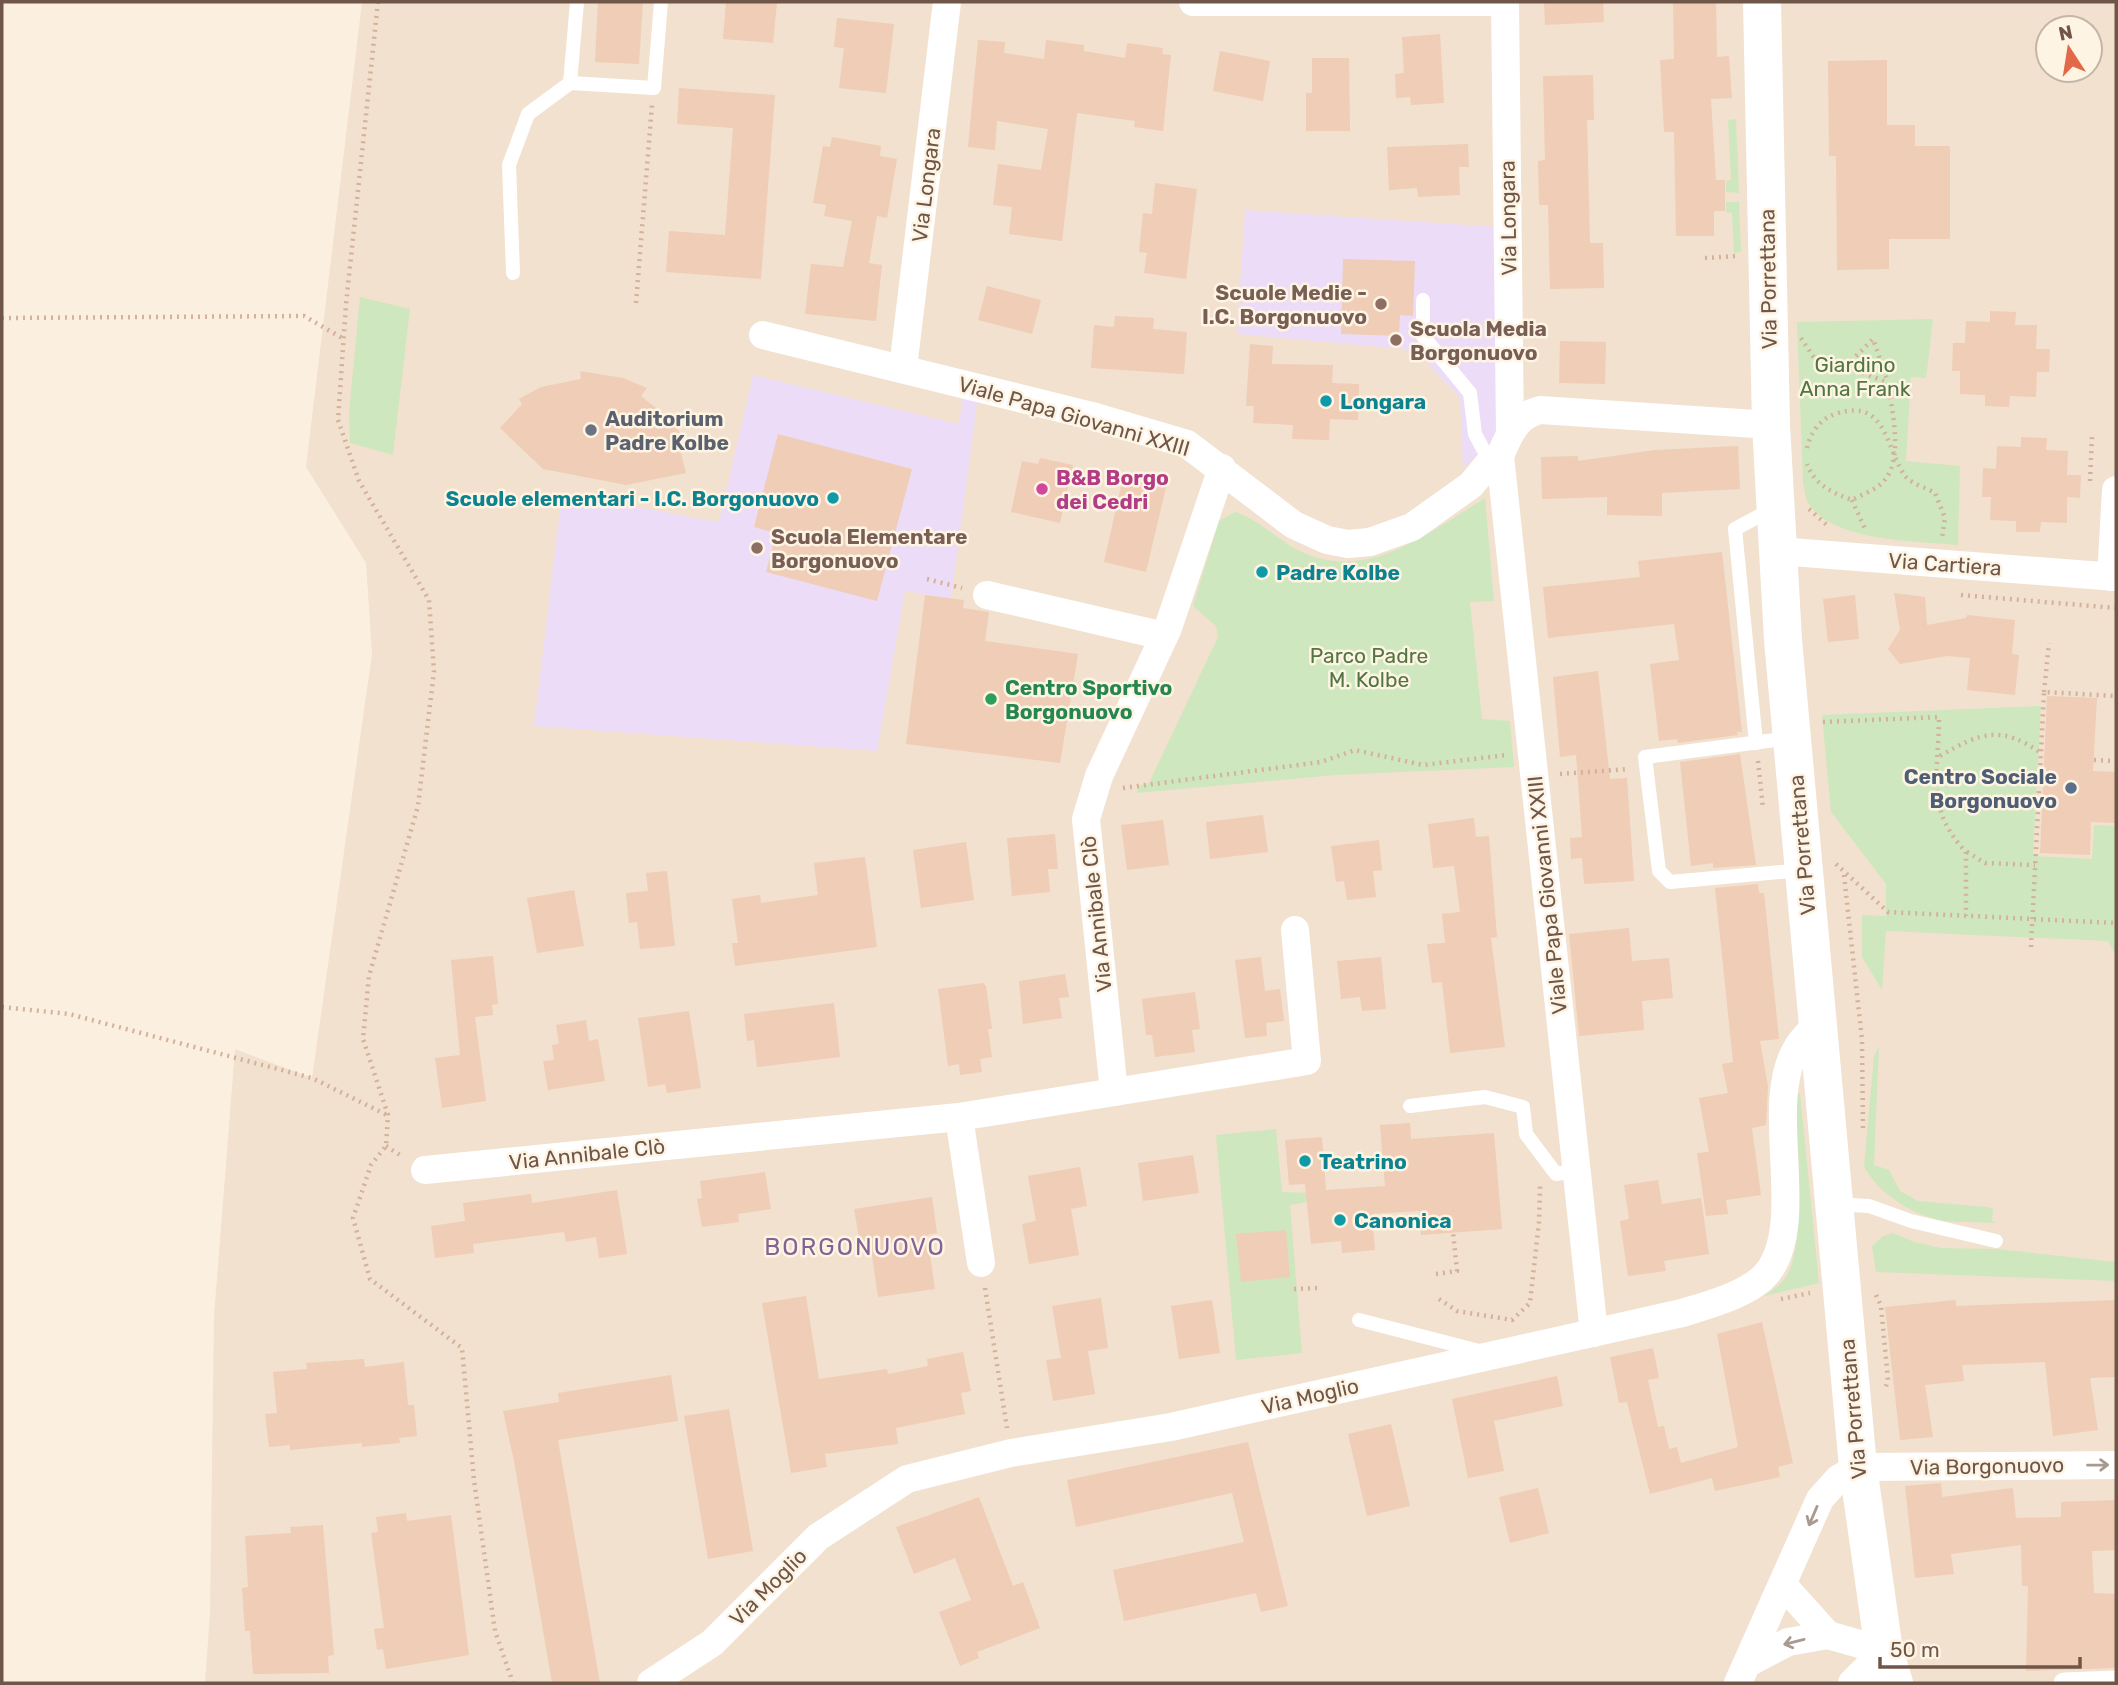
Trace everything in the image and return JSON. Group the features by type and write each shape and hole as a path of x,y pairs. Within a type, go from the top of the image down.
{"main road":[{"name":"Via Porrettana","path":"1762,2 1771,425 1787,734 1816,861 1818,1023 1834,1204 1858,1467 1889,1667"}],"street":[{"name":"Via Longara","path":"903,368 947,2"},
{"name":"Via Longara","path":"1193,2 1505,2 1500,451"},
{"name":"Viale Papa Giovanni XXIII","path":"763,335 903,368 1187,444 1294,525 1327,540 1348,544 1370,542 1412,527 1471,485 1500,451"},
{"path":"1500,451 1528,413 1540,410 1771,425"},
{"name":"Viale Papa Giovanni XXIII","path":"1500,451 1594,1333"},
{"name":"Via Annibale Clò","path":"1114,1092 1086,819 1095,792 1164,636 1222,468"},
{"name":"Via Cartiera","path":"1778,551 2114,577 2103,488"},
{"path":"986,595 1164,636"},
{"name":"Via Annibale Clò","path":"425,1170 959,1117 1307,1061 1295,930"},
{"name":"Via Moglio","path":"651,1683 712,1643 818,1537 907,1479 1011,1453 1171,1427 1682,1313 1728,1300 1767,1274 1784,1243 1786,1080 1796,1048 1818,1023"},
{"path":"959,1117 981,1263"},
{"name":"Via Borgonuovo","path":"1858,1467 2116,1465"},
{"path":"1743,1673 1820,1499 1838,1479 1858,1467"},
{"path":"1783,1585 1828,1635 1889,1667"},
{"path":"1743,1673 1788,1642 1828,1635"},
{"path":"1852,1683 1889,1667"},
{"path":"2064,1683 2116,1681"}],"lane":[{"path":"570,83 577,2"},
{"path":"513,273 509,165 528,114 570,83 653,88 661,2"},
{"path":"1423,300 1423,336 1470,393 1475,434 1500,451"},
{"path":"1776,507 1735,529 1787,734 1645,757 1659,871 1670,882 1816,861"},
{"path":"1409,1106 1485,1097 1523,1107 1526,1135 1556,1174 1577,1170"},
{"path":"1834,1204 1869,1206 1911,1220 1996,1241"},
{"path":"1359,1320 1494,1355"}],"path":[{"path":"378,2 338,420 359,481 429,600 434,671 418,806 369,976 363,1039 388,1115 386,1146 371,1165 353,1218 370,1279 462,1348 474,1480 495,1631 513,1683"},
{"path":"636,303 653,88"},
{"path":"1705,258 1748,255"},
{"path":"2,318 304,316 344,339"},
{"path":"1797,332 1818,364 1846,366 1888,383"},
{"path":"1846,366 1873,339 1888,383 1893,449 1893,464 1882,484 1852,499 1826,490 1810,472 1806,450 1817,425 1828,416 1842,411 1869,415 1881,424 1893,449 1907,478 1935,493 1945,518 1941,544"},
{"path":"2092,437 2103,488"},
{"path":"1852,499 1867,540"},
{"path":"927,579 986,595"},
{"path":"2031,947 2049,643"},
{"path":"2044,692 2116,696"},
{"path":"1787,734 1938,717 1939,756 1934,781 1938,811 1951,837 1966,852 1986,863 2035,865"},
{"path":"1939,756 1966,741 1987,734 2005,734 2021,739 2042,757"},
{"path":"1095,792 1321,762 1354,750 1423,765 1647,767"},
{"path":"2094,760 2116,761"},
{"path":"1966,852 1966,916"},
{"path":"1816,861 1844,874 1888,912 2116,923"},
{"path":"1844,874 1862,1040 1863,1142"},
{"path":"2,1007 69,1014 312,1078 388,1115"},
{"path":"1439,1299 1457,1311 1512,1320 1530,1303 1539,1222 1540,1177"},
{"path":"1436,1274 1457,1271 1453,1232"},
{"path":"981,1263 1011,1453"},
{"path":"1744,1289 1759,1303 1842,1287"},
{"path":"1294,1289 1318,1289"}],"shaded area":[{"name":"BORGONUOVO","path":"362,2 2116,2 2116,1683 205,1683 210,1613 214,1316 235,1049 312,1078 372,654 366,563 306,467"},
{"name":"Scuola Media Borgonuovo","path":"1245,210 1498,227 1502,430 1463,469 1460,398 1415,350 1237,334"},
{"name":"Scuola Elementare Borgonuovo","path":"753,375 959,424 965,384 979,388 951,599 905,591 877,751 534,726 562,493 719,522"}],"green space":[{"path":"1736,119 1739,193 1726,192 1726,181 1731,180 1728,120"},
{"path":"1726,202 1739,202 1741,252 1734,253 1732,213 1726,212"},
{"path":"360,297 410,309 393,455 350,443 349,412"},
{"name":"Giardino Anna Frank","path":"1933,319 1926,378 1911,377 1906,461 1960,466 1958,545 1877,537 1837,526 1821,517 1809,504 1803,483 1797,322"},
{"name":"Parco Padre M. Kolbe","path":"1485,498 1494,601 1470,602 1482,719 1510,721 1514,767 1336,775 1137,793 1138,786 1149,783 1218,637 1216,626 1193,606 1219,521 1235,512 1253,520 1304,553 1328,560 1352,561 1399,549"},
{"path":"2041,706 2033,856 2092,859 2094,825 2116,826 2116,956 2108,941 1886,931 1882,990 1862,957 1862,915 1885,916 1886,924 1886,884 1831,812 1822,715"},
{"path":"1879,1046 1874,1165 1889,1170 1900,1191 1918,1201 1987,1207 1993,1209 1992,1221 1996,1223 1945,1221 1922,1215 1887,1194 1870,1176 1864,1166 1874,1056"},
{"path":"1800,1093 1819,1283 1764,1296 1786,1277 1795,1251 1799,1207 1796,1094"},
{"path":"1276,1129 1282,1192 1309,1193 1307,1202 1290,1205 1302,1353 1236,1360 1216,1135"},
{"path":"1893,1233 1914,1242 1941,1248 1996,1249 2116,1262 2116,1281 1876,1272 1872,1246 1883,1236"}],"building":[{"path":"598,2 643,2 639,64 595,62"},
{"path":"726,2 777,2 773,43 723,39"},
{"path":"1544,2 1603,2 1604,22 1545,25"},
{"path":"1673,2 1716,2 1717,57 1729,56 1732,98 1711,99 1716,180 1725,180 1725,211 1714,211 1714,236 1676,236 1674,132 1664,132 1660,60 1674,59"},
{"path":"837,18 894,24 886,93 839,88 844,48 834,47"},
{"path":"1440,34 1444,103 1411,105 1410,97 1396,98 1395,74 1404,73 1402,37"},
{"path":"978,40 1005,42 1004,53 1044,59 1046,40 1084,45 1084,51 1125,58 1127,43 1163,48 1162,54 1171,55 1163,131 1134,127 1135,121 1077,113 1062,241 1009,234 1012,207 993,205 998,164 1041,170 1048,129 997,121 995,150 968,147"},
{"path":"1220,51 1270,61 1263,101 1213,91"},
{"path":"1312,58 1349,58 1350,131 1306,131 1306,93 1312,93"},
{"path":"1887,60 1887,125 1915,125 1915,146 1950,146 1950,239 1889,239 1889,269 1837,270 1836,156 1829,156 1828,61"},
{"path":"1593,75 1594,120 1587,120 1590,243 1603,243 1604,288 1550,289 1548,205 1539,205 1538,161 1545,160 1543,76"},
{"path":"679,88 775,95 761,279 666,272 669,231 725,235 733,128 677,124"},
{"path":"832,137 881,146 880,156 897,159 887,218 877,216 869,263 882,265 876,321 805,314 811,264 843,267 852,221 824,216 826,205 813,203 823,146 830,147"},
{"path":"1468,144 1469,167 1459,167 1460,195 1418,197 1417,188 1389,190 1387,147"},
{"path":"1155,183 1197,189 1186,279 1144,273 1147,253 1139,252 1143,213 1152,214"},
{"name":"Scuole Medie - I.C. Borgonuovo","path":"1343,259 1415,261 1413,316 1400,315 1399,336 1341,334"},
{"path":"987,286 1041,300 1032,334 978,320"},
{"path":"1990,311 2016,312 2015,325 2037,325 2036,349 2050,349 2049,372 2037,372 2036,397 2010,396 2009,407 1985,406 1985,395 1960,394 1960,371 1952,371 1953,343 1965,343 1966,321 1990,322"},
{"path":"1115,316 1154,318 1153,329 1187,332 1184,374 1091,368 1094,325 1114,327"},
{"path":"1560,341 1606,342 1605,384 1559,383"},
{"path":"1250,344 1273,346 1272,364 1333,365 1332,383 1359,384 1358,420 1330,419 1329,440 1292,439 1293,425 1253,423 1254,406 1246,406"},
{"name":"Auditorium Padre Kolbe","path":"580,371 623,378 647,388 641,396 672,421 687,443 679,446 686,473 626,485 543,469 500,428 522,404 519,399 541,387 581,379"},
{"name":"Scuole elementari - I.C. Borgonuovo","path":"778,434 912,469 877,601 766,572 776,533 754,527"},
{"path":"2021,437 2047,438 2046,450 2068,451 2067,475 2081,475 2080,498 2067,497 2067,523 2041,522 2040,532 2016,532 2016,521 1990,520 1991,497 1982,497 1983,468 1996,469 1997,446 2021,447"},
{"path":"1738,446 1740,489 1662,493 1662,516 1607,515 1607,497 1542,499 1541,457 1578,456 1578,461 1655,450"},
{"name":"B&B Borgo dei Cedri","path":"1040,458 1073,465 1060,523 1011,512 1022,461 1038,464"},
{"path":"1123,478 1166,487 1146,572 1104,562"},
{"path":"1722,552 1742,732 1737,732 1738,735 1678,743 1677,739 1659,741 1650,664 1679,660 1674,624 1548,638 1543,587 1640,577 1638,561"},
{"path":"1894,593 1925,597 1927,625 1966,618 1967,615 2015,620 2012,654 2019,655 2015,695 1967,690 1970,658 1947,656 1900,664 1888,649 1900,630"},
{"name":"Centro Sportivo Borgonuovo","path":"925,595 964,600 963,608 989,612 985,641 1078,654 1060,763 906,744"},
{"path":"1855,595 1859,639 1828,642 1823,599"},
{"path":"1598,671 1610,779 1627,778 1634,881 1584,884 1582,858 1571,859 1570,838 1582,837 1576,755 1560,757 1553,677"},
{"name":"Centro Sociale Borgonuovo","path":"2047,696 2097,698 2093,771 2116,772 2116,823 2091,822 2090,855 2040,853"},
{"path":"1740,754 1756,865 1713,868 1713,863 1691,866 1680,762"},
{"path":"1263,815 1268,852 1210,859 1206,822"},
{"path":"1474,818 1476,837 1489,836 1497,937 1491,938 1505,1047 1450,1053 1442,982 1432,983 1427,944 1445,943 1442,914 1460,912 1454,866 1433,868 1428,824"},
{"path":"1163,820 1169,865 1127,870 1121,825"},
{"path":"1055,834 1058,869 1048,869 1050,892 1012,896 1007,838"},
{"path":"1379,840 1382,870 1373,871 1376,897 1347,900 1344,881 1336,882 1331,846"},
{"path":"966,842 974,900 921,908 913,850"},
{"path":"865,857 877,947 735,966 732,943 738,943 732,899 760,895 761,903 818,895 814,863"},
{"path":"667,871 675,946 640,949 637,922 629,923 626,893 648,891 646,873"},
{"path":"1758,884 1759,893 1764,893 1779,1039 1760,1041 1768,1087 1766,1125 1752,1128 1761,1195 1726,1200 1728,1214 1706,1216 1697,1153 1709,1152 1699,1098 1728,1093 1722,1064 1733,1062 1715,888"},
{"path":"574,890 584,946 537,953 527,898"},
{"path":"1629,928 1632,961 1669,958 1673,998 1642,1001 1644,1030 1579,1036 1569,934"},
{"path":"493,956 498,1004 492,1005 493,1015 475,1017 486,1101 442,1108 435,1058 460,1055 451,960"},
{"path":"1261,957 1265,991 1280,989 1284,1021 1266,1023 1267,1036 1245,1038 1235,960"},
{"path":"1381,957 1386,1009 1362,1011 1360,997 1341,999 1337,961"},
{"path":"1065,974 1069,997 1059,998 1062,1018 1023,1024 1019,981"},
{"path":"983,983 986,986 992,1029 988,1029 992,1057 980,1059 982,1072 960,1075 959,1064 948,1066 938,989"},
{"path":"1195,992 1200,1029 1192,1030 1195,1052 1155,1057 1152,1035 1146,1035 1142,999"},
{"path":"834,1003 840,1057 757,1067 754,1040 747,1041 744,1014"},
{"path":"689,1011 701,1088 667,1093 665,1084 648,1087 638,1018"},
{"path":"586,1020 589,1041 598,1039 605,1081 548,1090 543,1061 554,1060 552,1045 559,1044 556,1025"},
{"path":"1410,1123 1411,1139 1494,1133 1502,1229 1421,1235 1419,1211 1372,1214 1375,1250 1342,1253 1341,1241 1311,1244 1305,1184 1289,1185 1285,1140 1322,1137 1326,1190 1385,1186 1380,1125"},
{"path":"1193,1155 1199,1193 1143,1201 1138,1163"},
{"path":"1080,1167 1087,1206 1071,1209 1079,1255 1029,1264 1022,1224 1036,1221 1028,1176"},
{"path":"765,1172 771,1209 738,1214 739,1222 702,1227 697,1199 702,1198 700,1181"},
{"path":"1658,1180 1662,1204 1701,1198 1709,1254 1664,1261 1666,1271 1628,1276 1620,1221 1629,1219 1624,1185"},
{"path":"617,1190 627,1254 599,1258 596,1237 566,1242 564,1232 473,1244 474,1253 435,1258 431,1226 465,1221 463,1203 531,1194 532,1203"},
{"path":"932,1197 937,1233 927,1235 935,1289 878,1297 870,1242 860,1243 854,1209"},
{"path":"1286,1230 1290,1277 1241,1282 1236,1234"},
{"path":"806,1296 819,1379 887,1369 888,1374 928,1366 927,1359 963,1352 971,1391 961,1393 965,1414 896,1428 898,1444 825,1454 827,1467 791,1473 762,1303"},
{"path":"1101,1298 1108,1348 1088,1351 1095,1394 1053,1401 1046,1360 1061,1358 1052,1306"},
{"path":"1212,1300 1220,1353 1179,1359 1171,1306"},
{"path":"1956,1300 1956,1306 2116,1300 2116,1377 2090,1378 2098,1430 2053,1436 2045,1362 1962,1365 1964,1381 1925,1385 1933,1437 1900,1440 1885,1307"},
{"path":"1762,1322 1793,1463 1778,1467 1780,1477 1715,1491 1712,1478 1650,1494 1627,1402 1619,1403 1610,1357 1653,1348 1659,1378 1648,1380 1658,1427 1664,1426 1669,1449 1677,1447 1681,1463 1738,1447 1717,1334"},
{"path":"364,1359 365,1367 404,1362 408,1405 414,1405 417,1436 399,1438 400,1443 362,1447 362,1443 290,1450 290,1445 269,1447 265,1414 277,1413 273,1372 307,1369 306,1363"},
{"path":"671,1375 678,1421 558,1440 600,1683 552,1683 503,1411 559,1402 558,1393"},
{"path":"1557,1376 1563,1406 1494,1421 1504,1471 1468,1478 1452,1399"},
{"path":"729,1409 753,1551 708,1559 684,1416"},
{"path":"1391,1424 1410,1506 1367,1516 1348,1434"},
{"path":"1248,1442 1288,1606 1261,1612 1256,1593 1124,1621 1113,1570 1244,1542 1232,1493 1076,1527 1067,1480"},
{"path":"1941,1483 1942,1497 2013,1488 2016,1518 2061,1517 2061,1502 2116,1500 2116,1550 2092,1551 2094,1593 2116,1594 2116,1668 2026,1671 2028,1586 2022,1586 2021,1545 1951,1554 1954,1574 1915,1578 1905,1486"},
{"path":"1538,1488 1549,1533 1510,1543 1499,1497"},
{"path":"979,1497 1013,1586 1023,1582 1040,1628 977,1652 979,1658 960,1666 939,1612 971,1600 955,1558 914,1574 896,1527"},
{"path":"406,1513 407,1521 451,1515 469,1655 386,1669 383,1649 377,1650 374,1629 384,1628 371,1533 378,1532 376,1517"},
{"path":"323,1525 334,1655 328,1656 329,1673 253,1674 250,1631 245,1631 242,1588 248,1587 245,1536 291,1533 290,1527"}],"place":[{"name":"Scuole Medie - I.C. Borgonuovo","path":"1381,304"},
{"name":"Scuola Media Borgonuovo","path":"1396,340"},
{"name":"Longara","path":"1326,401"},
{"name":"Auditorium Padre Kolbe","path":"591,430"},
{"name":"B&B Borgo dei Cedri","path":"1042,489"},
{"name":"Scuole elementari - I.C. Borgonuovo","path":"833,498"},
{"name":"Scuola Elementare Borgonuovo","path":"757,548"},
{"name":"Padre Kolbe","path":"1262,572"},
{"name":"Centro Sportivo Borgonuovo","path":"991,699"},
{"name":"Centro Sociale Borgonuovo","path":"2071,788"},
{"name":"Teatrino","path":"1305,1161"},
{"name":"Canonica","path":"1340,1220"}],"district":[{"name":"BORGONUOVO","path":"855,1247"}]}
